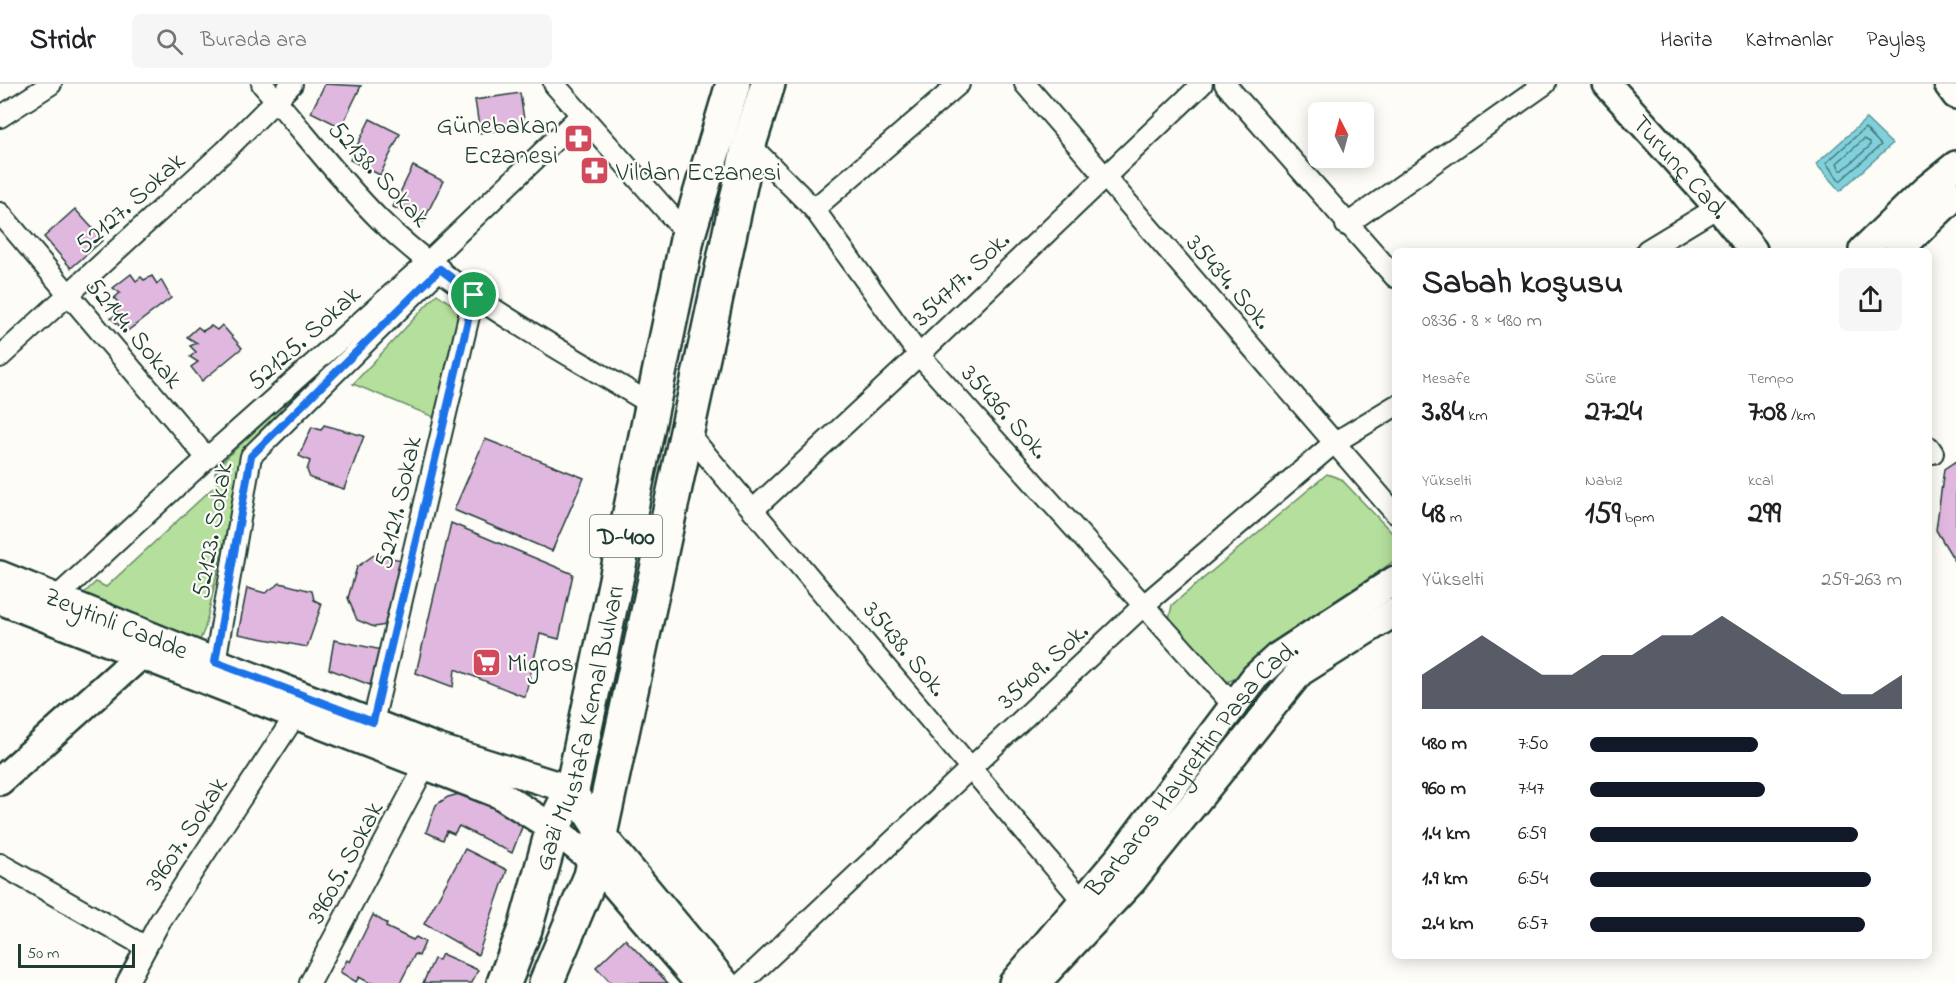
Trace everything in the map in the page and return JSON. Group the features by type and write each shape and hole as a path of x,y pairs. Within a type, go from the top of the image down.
{"highway":[{"name":"Gazi Mustafa Kemal Bulvarı","path":"504,983 525,929 553,828 572,790 688,235 733,84"},
{"name":"Gazi Mustafa Kemal Bulvarı","path":"546,983 591,876 749,144 768,84"}],"street":[{"path":"0,117 51,84"},
{"name":"52138. Sokak","path":"262,84 379,218 434,265 474,295 651,404"},
{"name":"52127. Sokak","path":"0,357 67,293 225,151 292,84"},
{"path":"554,84 688,235"},
{"path":"814,209 959,84"},
{"name":"35434. Sok.","path":"1024,84 1392,510"},
{"name":"354717. Sok.","path":"754,508 920,355 1202,84"},
{"path":"1225,84 1346,225 1392,274"},
{"path":"1346,225 1545,84"},
{"name":"Turunç Cad.","path":"1607,84 1718,207 1751,248"},
{"path":"1948,84 1956,95"},
{"name":"52125. Sokak","path":"58,597 207,458 434,265 581,115"},
{"name":"35436. Sok.","path":"749,144 814,209 920,355 1234,706"},
{"path":"1865,248 1925,190 1956,165"},
{"path":"1901,248 1956,195"},
{"path":"1650,248 1718,207"},
{"name":"52144. Sokak","path":"0,213 207,458"},
{"name":"52123. Sokak","path":"215,662 251,456 434,265"},
{"name":"52121. Sokak","path":"373,722 474,295"},
{"name":"35409. Sok.","path":"742,983 1144,605 1334,443 1392,408"},
{"name":"35438. Sok.","path":"686,431 754,508 1083,901"},
{"name":"Zeytinli Cadde","path":"0,574 58,597 149,648 295,716 499,794 553,828 597,847"},
{"name":"Barbaros Hayrettin Paşa Cad.","path":"1012,983 1120,857 1256,677 1277,657 1392,582"},
{"name":"Zeytinli Cadde","path":"0,600 149,648 215,662 437,748 572,790"},
{"path":"1036,983 1132,881 1300,672 1392,614"},
{"path":"0,781 149,648"},
{"name":"39607. Sokak","path":"127,983 159,923 295,716"},
{"name":"39605. Sokak","path":"310,983 425,766"},
{"path":"572,790 597,847 699,983"},
{"path":"597,847 725,983"},
{"path":"0,864 146,947"}],"green space":[{"path":"437,294 460,310 436,418 353,384"},
{"path":"355,336 359,341 244,454 238,467 235,494 205,628 200,640 192,645 91,603 84,593 96,582 106,587 217,484 215,473 221,463"},
{"path":"1327,474 1341,479 1392,533 1392,562 1289,636 1244,675 1222,684 1169,619 1172,605"}],"water":[{"path":"1866,119 1892,144 1840,191 1816,164"}],"building":[{"path":"325,84 361,86 341,127 311,112"},
{"path":"520,93 525,126 480,133 475,100"},
{"path":"370,119 400,134 380,175 350,160"},
{"path":"413,166 443,181 423,222 393,207"},
{"path":"75,209 103,240 71,268 44,237"},
{"path":"131,274 136,281 141,277 144,280 152,276 157,284 161,280 171,298 126,332 111,318 118,313 112,308 120,304 114,298 120,293 113,288"},
{"path":"222,325 242,348 202,381 191,367 198,362 190,357 196,352 190,346 197,343 187,337 198,327 203,331 211,326 217,330"},
{"path":"324,425 364,436 344,489 310,478 307,470 310,461 299,456 312,427 321,430"},
{"path":"485,439 584,478 552,551 454,510"},
{"path":"1956,461 1956,563 1936,530 1944,469"},
{"path":"451,523 573,574 559,639 540,634 525,697 455,669 453,687 416,673"},
{"path":"374,555 403,560 392,624 374,627 357,620 348,598 357,567"},
{"path":"280,583 312,591 314,600 322,604 307,647 238,634 247,588 265,593"},
{"path":"334,640 382,650 370,685 329,669"},
{"path":"463,793 512,814 522,827 512,853 459,826 454,834 447,831 443,840 426,832 436,805 448,797"},
{"path":"465,849 507,870 478,955 424,924"},
{"path":"373,915 387,924 386,927 413,940 416,937 425,942 419,956 415,954 400,983 370,983 359,977 356,982 340,972 347,960 350,962"},
{"path":"625,939 668,983 611,983 596,967"},
{"path":"442,954 478,970 472,983 423,983 434,959 439,960"}],"place":[{"name":"Günebakan Eczanesi","path":"579,139"},
{"name":"Vildan Eczanesi","path":"595,171"},
{"name":"Migros","path":"486,662"}],"route":[{"path":"440,269 474,295 373,722 215,662 251,456 440,269"}]}
